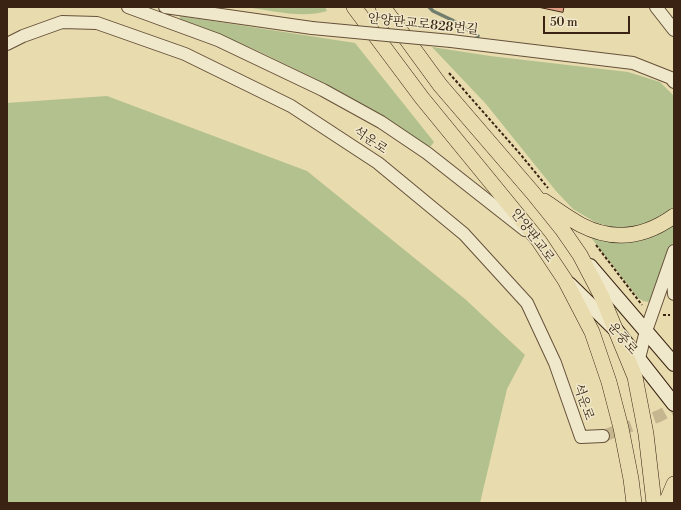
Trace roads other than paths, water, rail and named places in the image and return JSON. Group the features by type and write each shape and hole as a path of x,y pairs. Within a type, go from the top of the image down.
{"main road":[{"name":"안양판교로","path":"354,7 422,98 539,241 565,280 592,332 609,382 630,472 634,503"},
{"name":"안양판교로","path":"382,7 440,85 533,193 562,229 580,255 602,297 634,377 646,434 654,503"},
{"path":"533,193 581,224 610,235 638,234 661,225 674,216"},
{"name":"운중로","path":"580,255 674,364"},
{"name":"운중로","path":"565,280 616,330 674,404"},
{"path":"666,503 674,484"}],"street":[{"path":"128,7 218,40 323,90 381,122 427,153 539,241"},
{"name":"안양판교로828번길","path":"165,7 312,28 451,41 633,62 671,78 674,82"},
{"path":"656,7 674,30"},
{"name":"석운로","path":"7,44 23,36 62,22 97,23 185,54 284,102 378,163 464,234 527,303 556,363 581,437 603,436"},
{"path":"673,254 674,294"},
{"path":"634,377 646,331 673,254"}],"waterway":[{"path":"429,7 433,11 452,20 478,36"}],"tunnel":[{"path":"603,436 659,416 674,408"}]}
